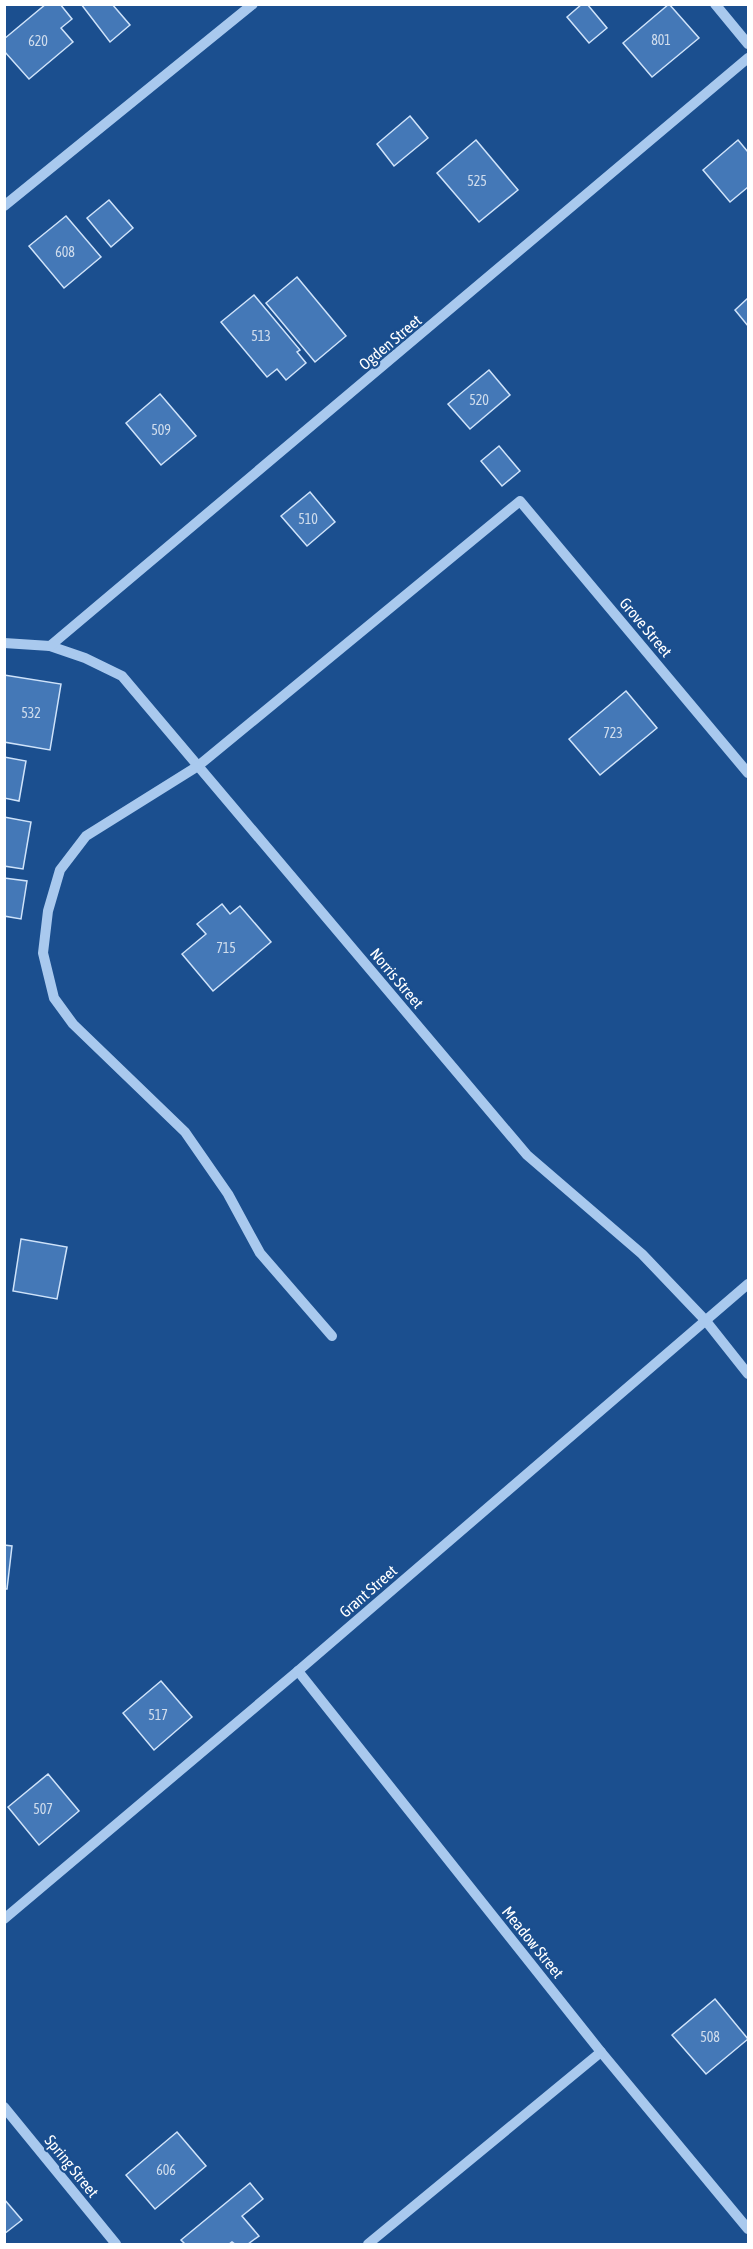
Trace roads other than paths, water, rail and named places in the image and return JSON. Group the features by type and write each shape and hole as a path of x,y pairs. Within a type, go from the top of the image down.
{"street":[{"path":"4,206 253,4"},
{"path":"715,4 748,44"},
{"name":"Ogden Street","path":"50,646 748,58"},
{"name":"Grove Street","path":"198,766 520,501 748,773"},
{"name":"Norris Street","path":"4,643 50,646 85,658 122,676 527,1155 642,1254 706,1321 748,1374"},
{"path":"198,766 86,836 60,870 48,911 43,953 54,998 73,1024 185,1132 228,1194 260,1253 332,1336"},
{"name":"Grant Street","path":"4,1919 298,1671 748,1284"},
{"name":"Meadow Street","path":"298,1671 600,2052 748,2229"},
{"path":"368,2244 600,2052"},
{"name":"Spring Street","path":"4,2107 116,2244"}]}
